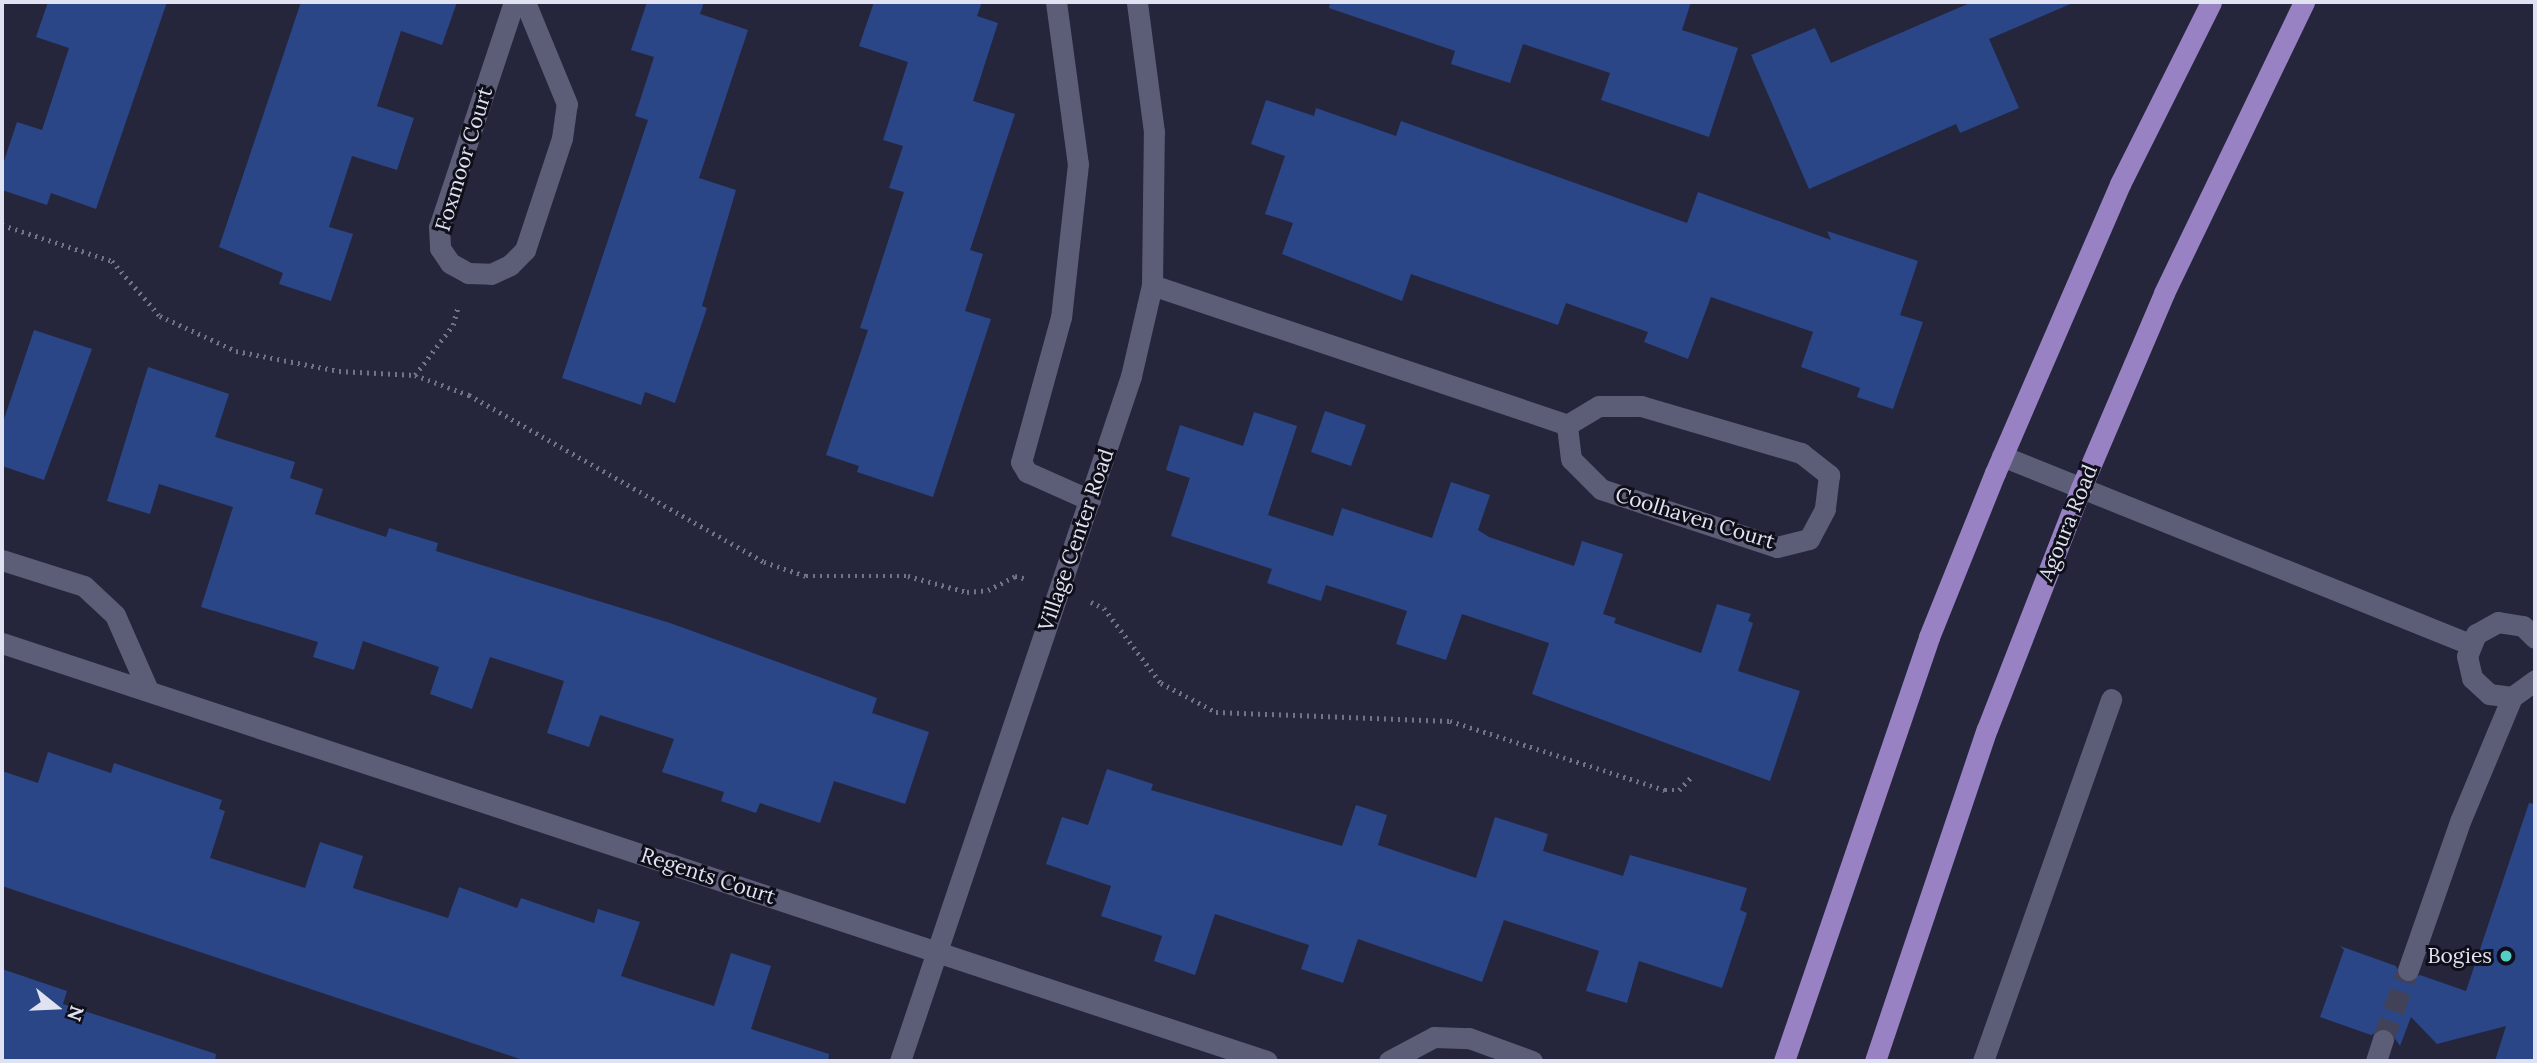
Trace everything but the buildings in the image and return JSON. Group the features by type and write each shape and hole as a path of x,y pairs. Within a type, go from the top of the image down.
{"main road":[{"path":"1784,1061 1925,650 2002,456 2120,184 2211,2"},
{"name":"Agoura Road","path":"1875,1061 1987,729 2081,488 2164,293 2304,2"}],"street":[{"name":"Foxmoor Court","path":"468,273 450,263 440,248 439,227 514,2"},
{"path":"468,273 491,274 510,265 525,250 562,138 567,104 524,2"},
{"path":"1056,2 1078,164 1061,317 1021,462 1027,472 1090,500"},
{"name":"Village Center Road","path":"900,1061 1131,376 1152,285 1154,132 1137,2"},
{"path":"1152,285 1567,425"},
{"name":"Coolhaven Court","path":"1599,406 1641,406 1801,453 1829,475 1825,509 1810,539 1777,547 1601,489 1571,459 1567,425 1599,406"},
{"path":"2002,456 2470,645"},
{"path":"2,560 84,586 115,615 148,690"},
{"path":"2512,697 2479,688 2468,667 2470,645 2476,634 2498,622 2523,626 2534,634"},
{"name":"Regents Court","path":"2,643 1267,1061"},
{"path":"2407,970 2460,819 2512,697 2535,680"},
{"path":"1983,1061 2111,699"},
{"path":"1389,1061 1434,1037 1469,1038 1532,1061"},
{"path":"2376,1061 2383,1040"}],"path":[{"path":"2,225 112,261 160,316 236,351 339,371 415,375 469,395 547,435 727,545 806,576 908,576 967,592 988,590 1015,576 1060,588 1104,608 1161,683 1216,712 1450,721 1665,790 1679,790 1692,776"},
{"path":"415,375 453,325 468,273"}],"tunnel":[{"path":"2383,1040 2408,970"}],"place":[{"name":"Bogies","path":"2506,956"}]}
